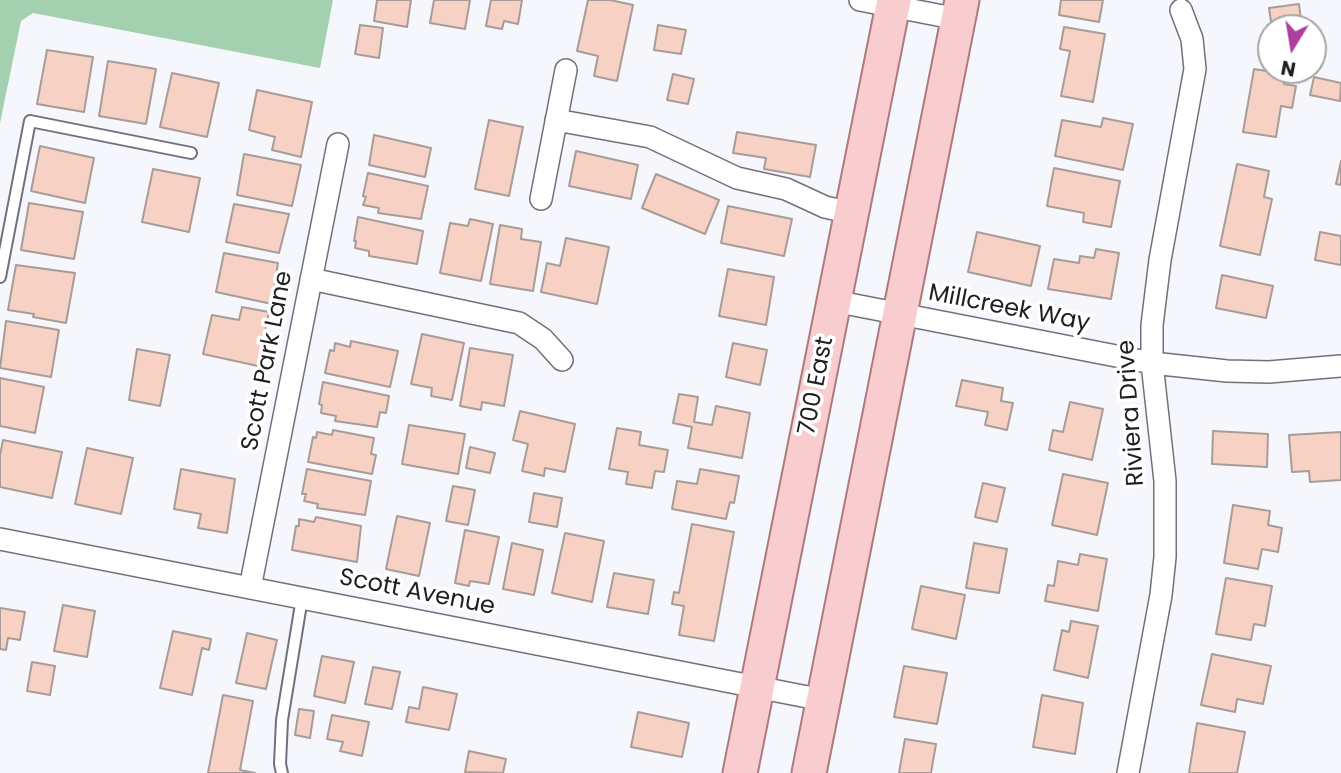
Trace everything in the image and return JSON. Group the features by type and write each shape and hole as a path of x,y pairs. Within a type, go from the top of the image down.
{"main road":[{"name":"700 East","path":"740,773 893,3"},
{"path":"809,773 960,10"}],"street":[{"path":"860,0 960,10"},
{"name":"Riviera Drive","path":"1128,773 1161,596 1165,557 1165,481 1152,363 1152,325 1160,260 1195,69 1192,38 1181,10"},
{"path":"541,199 566,70"},
{"path":"556,120 650,137 737,178 786,189 824,207 852,213"},
{"name":"Scott Park Lane","path":"250,588 338,144"},
{"path":"311,279 519,323 543,339 562,360"},
{"name":"Millcreek Way","path":"834,301 1152,363 1227,371 1269,372 1341,366"},
{"name":"Scott Avenue","path":"0,539 823,700"}],"lane":[{"path":"0,277 30,121 191,153"},
{"path":"282,773 282,720 302,598"}],"green space":[{"path":"0,0 333,0 320,68 33,13 21,21 0,123"}],"building":[{"path":"377,0 411,0 407,27 374,21"},
{"path":"434,0 470,0 465,29 430,23"},
{"path":"491,0 522,0 518,24 504,21 502,29 486,26"},
{"path":"588,0 610,0 633,5 617,81 594,76 598,56 577,51"},
{"path":"1061,0 1103,0 1099,22 1059,15"},
{"path":"1299,4 1300,14 1270,14 1269,8"},
{"path":"360,25 383,28 379,58 355,54"},
{"path":"658,25 686,30 681,54 654,50"},
{"path":"1064,27 1105,34 1093,102 1061,96 1070,51 1060,49"},
{"path":"47,50 93,57 84,112 37,104"},
{"path":"108,61 156,69 146,124 99,116"},
{"path":"1254,69 1257,69 1257,84 1296,86 1292,108 1281,106 1276,137 1243,132"},
{"path":"172,73 219,83 207,137 160,127"},
{"path":"673,74 694,79 688,104 667,100"},
{"path":"1327,80 1341,83 1340,101 1310,95 1312,84 1327,84"},
{"path":"257,90 312,102 301,157 272,150 275,137 249,130"},
{"path":"1103,118 1133,124 1123,170 1055,156 1062,120 1101,127"},
{"path":"489,120 523,127 509,196 475,189"},
{"path":"737,132 816,145 810,177 764,169 766,158 733,153"},
{"path":"374,135 431,148 425,177 369,165"},
{"path":"40,146 94,158 85,203 31,191"},
{"path":"576,151 638,165 631,199 569,186"},
{"path":"244,154 301,165 292,206 237,195"},
{"path":"1341,161 1341,185 1336,184"},
{"path":"1237,164 1269,171 1264,197 1272,199 1260,255 1220,246"},
{"path":"1054,168 1120,181 1111,227 1083,222 1084,213 1047,206"},
{"path":"153,169 200,178 189,232 142,222"},
{"path":"368,173 428,186 421,219 378,213 379,208 363,205"},
{"path":"656,174 719,200 705,234 642,208"},
{"path":"29,203 83,212 74,259 21,250"},
{"path":"234,204 289,214 279,253 226,242"},
{"path":"728,206 792,219 784,256 721,243"},
{"path":"358,217 423,231 417,264 369,256 369,251 355,248"},
{"path":"470,219 493,224 481,281 440,273 450,223 468,226"},
{"path":"500,225 522,229 521,239 541,242 533,291 490,284"},
{"path":"977,232 1040,246 1031,286 968,272"},
{"path":"1320,232 1341,236 1341,265 1315,260"},
{"path":"566,238 609,247 597,304 541,292 547,263 560,266"},
{"path":"1096,249 1119,253 1111,299 1048,289 1054,259 1079,263 1080,256 1094,258"},
{"path":"224,253 278,263 272,304 216,292"},
{"path":"16,265 75,273 66,323 8,310"},
{"path":"728,269 774,277 766,325 719,316"},
{"path":"1222,275 1273,286 1266,318 1216,308"},
{"path":"242,307 269,312 258,366 203,354 212,315 239,320"},
{"path":"6,321 59,330 51,377 0,368"},
{"path":"422,334 464,343 452,400 431,396 432,388 411,384"},
{"path":"351,341 398,351 390,387 325,373 330,350 334,351 335,343 350,347"},
{"path":"733,343 767,350 760,385 726,377"},
{"path":"470,348 513,355 504,406 482,402 481,410 460,406"},
{"path":"137,349 170,355 160,406 129,400"},
{"path":"0,378 44,387 35,433 0,426"},
{"path":"962,380 1003,388 1001,401 1013,403 1007,430 985,425 988,412 956,406"},
{"path":"323,382 389,396 386,413 380,412 377,427 335,421 336,416 321,413 322,405 319,404"},
{"path":"679,394 698,397 694,422 712,425 716,406 750,413 742,458 688,448 692,427 673,423"},
{"path":"1070,402 1103,409 1092,460 1049,450 1053,430 1063,432"},
{"path":"520,411 575,424 565,472 545,468 544,476 522,471 528,444 513,440"},
{"path":"409,425 465,434 458,474 402,464"},
{"path":"617,428 641,432 639,445 668,450 664,472 655,471 652,488 626,484 628,472 609,469"},
{"path":"333,430 374,438 371,454 376,455 372,474 308,462 313,437 316,438 317,432 332,435"},
{"path":"1213,431 1268,434 1267,467 1212,464"},
{"path":"1341,432 1341,480 1310,482 1309,471 1292,472 1289,435"},
{"path":"3,440 62,452 52,498 0,487"},
{"path":"470,447 495,453 490,473 466,468"},
{"path":"87,448 133,458 121,514 75,504"},
{"path":"181,469 235,479 227,533 198,528 201,514 174,509"},
{"path":"307,469 371,481 365,515 317,508 318,504 304,501 306,494 302,494"},
{"path":"700,469 739,476 734,503 730,502 726,519 672,509 677,481 697,484"},
{"path":"1063,474 1108,483 1097,535 1052,525"},
{"path":"983,483 1005,488 997,522 975,517"},
{"path":"453,486 475,490 468,525 446,521"},
{"path":"534,493 562,498 557,527 529,522"},
{"path":"1233,505 1270,511 1268,525 1282,528 1278,552 1262,549 1258,569 1224,563"},
{"path":"397,516 430,523 419,576 386,569"},
{"path":"316,517 361,526 357,562 292,550 299,519 314,522"},
{"path":"692,524 734,532 714,641 679,635 684,606 672,604 674,592 679,593"},
{"path":"465,530 499,537 489,584 470,581 469,586 455,583"},
{"path":"565,533 604,541 592,602 552,593"},
{"path":"512,543 543,550 534,595 503,589"},
{"path":"974,543 1007,549 999,593 966,588"},
{"path":"1080,554 1107,559 1098,611 1045,601 1048,585 1054,586 1058,561 1078,565"},
{"path":"614,573 654,580 648,614 607,607"},
{"path":"1226,578 1272,586 1265,626 1254,624 1251,640 1216,634"},
{"path":"921,586 965,595 956,639 912,629"},
{"path":"63,605 95,611 87,657 54,651"},
{"path":"0,608 25,612 20,640 8,638 6,650 0,649"},
{"path":"1071,621 1098,626 1088,678 1054,670 1062,630 1069,632"},
{"path":"173,631 211,639 209,650 202,648 192,695 160,688"},
{"path":"247,633 277,640 266,689 236,683"},
{"path":"1212,654 1271,666 1263,704 1237,699 1235,712 1201,705"},
{"path":"322,656 354,662 345,703 314,696"},
{"path":"32,662 55,666 50,695 27,691"},
{"path":"904,666 947,673 937,724 894,717"},
{"path":"373,667 400,672 392,709 365,704"},
{"path":"423,687 457,694 449,730 406,722 409,707 419,709"},
{"path":"223,695 253,701 240,770 255,773 208,773"},
{"path":"1042,695 1083,703 1075,754 1033,747"},
{"path":"299,709 314,711 310,738 295,735"},
{"path":"638,712 689,723 682,757 631,747"},
{"path":"332,715 369,722 362,756 340,751 343,742 327,739"},
{"path":"1197,723 1245,732 1237,773 1189,773"},
{"path":"905,739 936,744 931,773 899,773"},
{"path":"469,751 506,759 503,773 465,772"}]}
